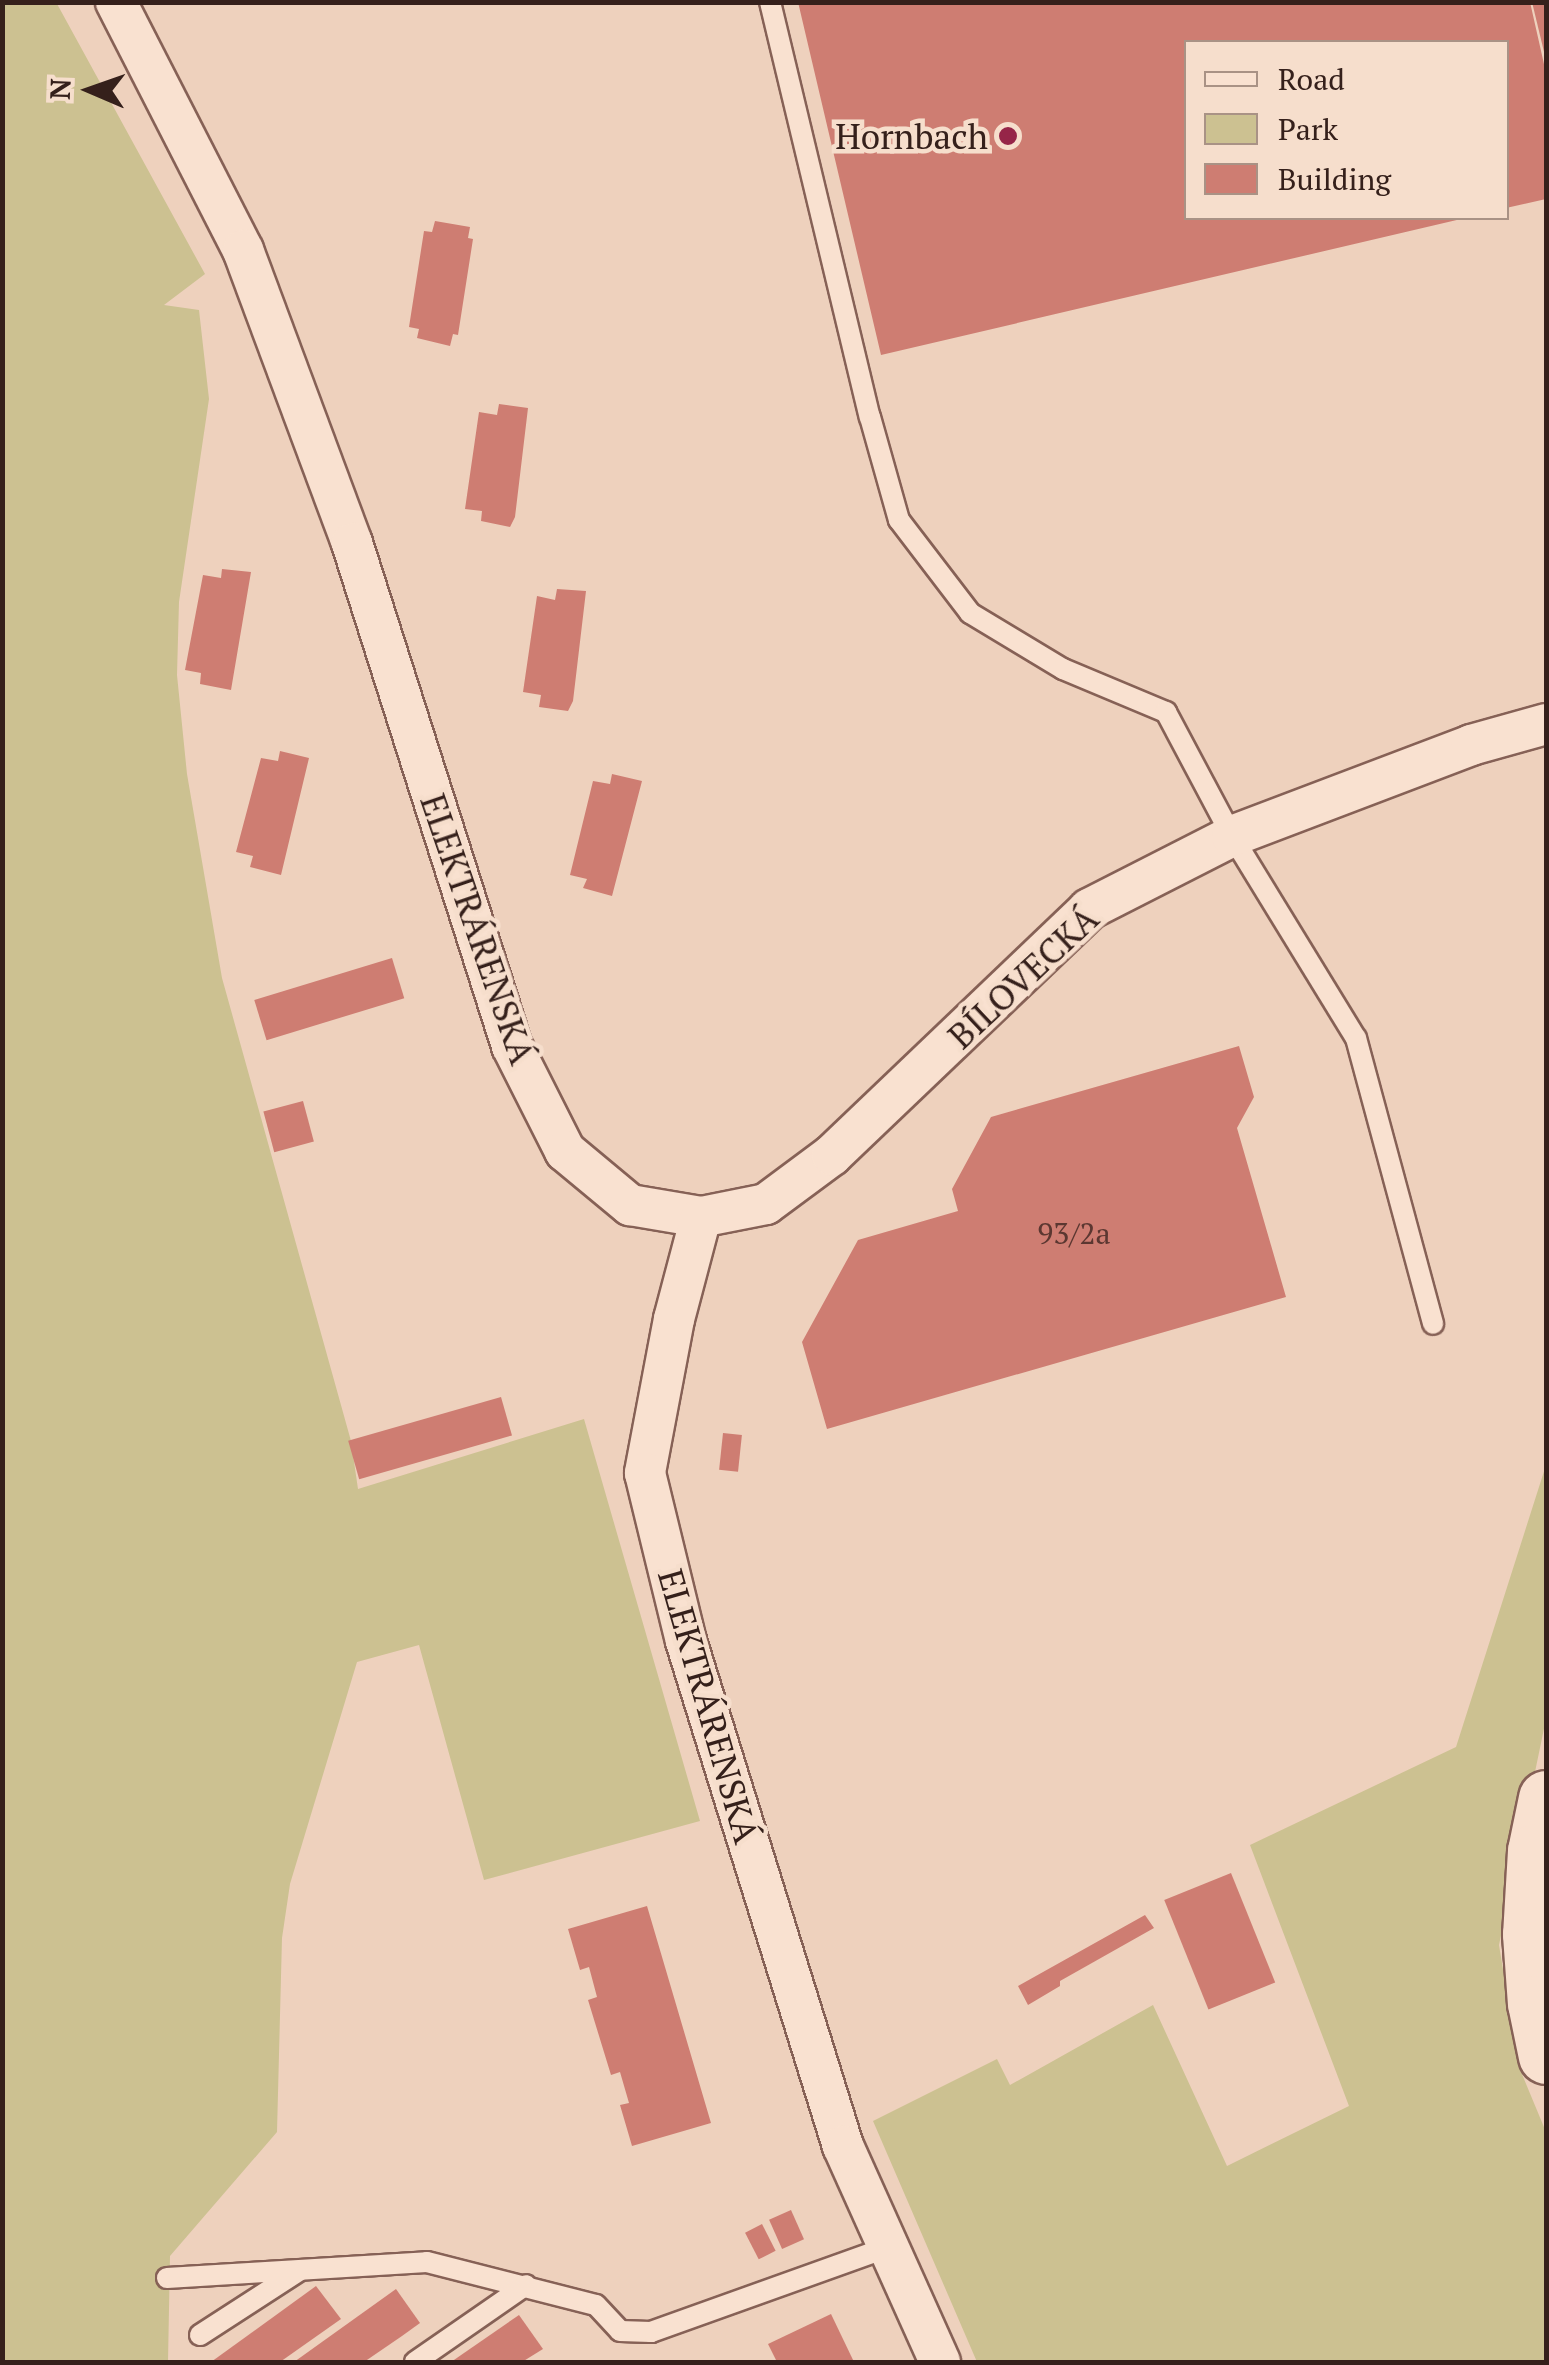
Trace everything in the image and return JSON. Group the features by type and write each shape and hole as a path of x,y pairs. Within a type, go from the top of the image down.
{"main road":[{"path":"1546,1798 1535,1851 1530,1921 1535,2003 1546,2056"}],"street":[{"name":"ELEKTRÁRENSKÁ","path":"116,2 243,250 352,543 512,1046 564,1151 630,1205 701,1218 674,1320 645,1473 686,1641 842,2146 940,2362"},
{"name":"BÍLOVECKÁ","path":"701,1218 766,1204 832,1155 1089,909 1232,836 1471,745 1546,724"}],"lane":[{"path":"770,2 870,417 900,520 970,613 1063,669 1166,712 1232,836 1356,1038 1432,1324"},
{"path":"167,2278 427,2262 596,2305 620,2330 651,2332 889,2247"},
{"path":"200,2335 305,2267"},
{"path":"414,2362 526,2285"}],"green space":[{"path":"56,2 205,274 164,305 199,310 209,399 179,602 177,675 187,774 222,978 351,1441 358,1489 584,1419 700,1821 484,1880 419,1645 357,1662 290,1884 282,1938 277,2132 170,2256 168,2362 3,2362 2,3"},
{"path":"1546,1465 1546,1719 1499,1945 1519,2067 1546,2132 1546,2362 977,2362 873,2121 997,2059 1010,2085 1153,2005 1227,2166 1349,2106 1250,1845 1456,1747"}],"building":[{"name":"Hornbach","path":"798,2 1530,2 1546,73 1546,199 1509,207 1509,40 1184,40 1184,220 1457,220 881,355"},
{"path":"1532,2 1546,2 1546,56 1545,56"},
{"path":"435,221 470,227 468,238 473,239 458,335 453,334 450,346 417,338 419,329 409,327 424,231 432,232"},
{"path":"499,404 528,408 515,517 510,527 481,521 482,511 465,509 479,412 497,415"},
{"path":"222,569 251,572 231,690 200,684 201,673 185,670 203,575 221,578"},
{"path":"557,589 586,591 573,701 568,711 539,707 541,695 523,692 537,596 555,600"},
{"path":"280,751 309,758 281,875 250,867 253,856 236,852 261,758 278,761"},
{"path":"612,774 642,781 612,896 583,888 587,879 570,875 593,781 610,784"},
{"path":"392,958 404,998 267,1040 254,1000"},
{"path":"1239,1046 1254,1097 1237,1128 1286,1297 827,1429 802,1342 858,1240 958,1211 952,1189 991,1117"},
{"path":"303,1101 314,1142 274,1152 263,1112"},
{"path":"501,1397 512,1435 359,1479 348,1441"},
{"path":"723,1433 742,1435 738,1472 719,1470"},
{"path":"1231,1873 1275,1982 1208,2009 1164,1900"},
{"path":"647,1906 711,2123 632,2146 620,2105 629,2103 620,2072 611,2075 588,2000 597,1997 589,1967 580,1970 568,1929"},
{"path":"1145,1915 1154,1928 1060,1981 1060,1986 1028,2005 1018,1986"},
{"path":"791,2210 804,2239 782,2249 769,2220"},
{"path":"762,2224 776,2251 759,2259 745,2233"},
{"path":"316,2286 341,2319 280,2362 211,2362"},
{"path":"396,2289 420,2323 402,2336 364,2362 294,2362"},
{"path":"831,2314 854,2362 777,2362 768,2344"},
{"path":"519,2315 543,2349 522,2362 451,2362"}],"place":[{"name":"Hornbach","path":"1008,136"}]}
